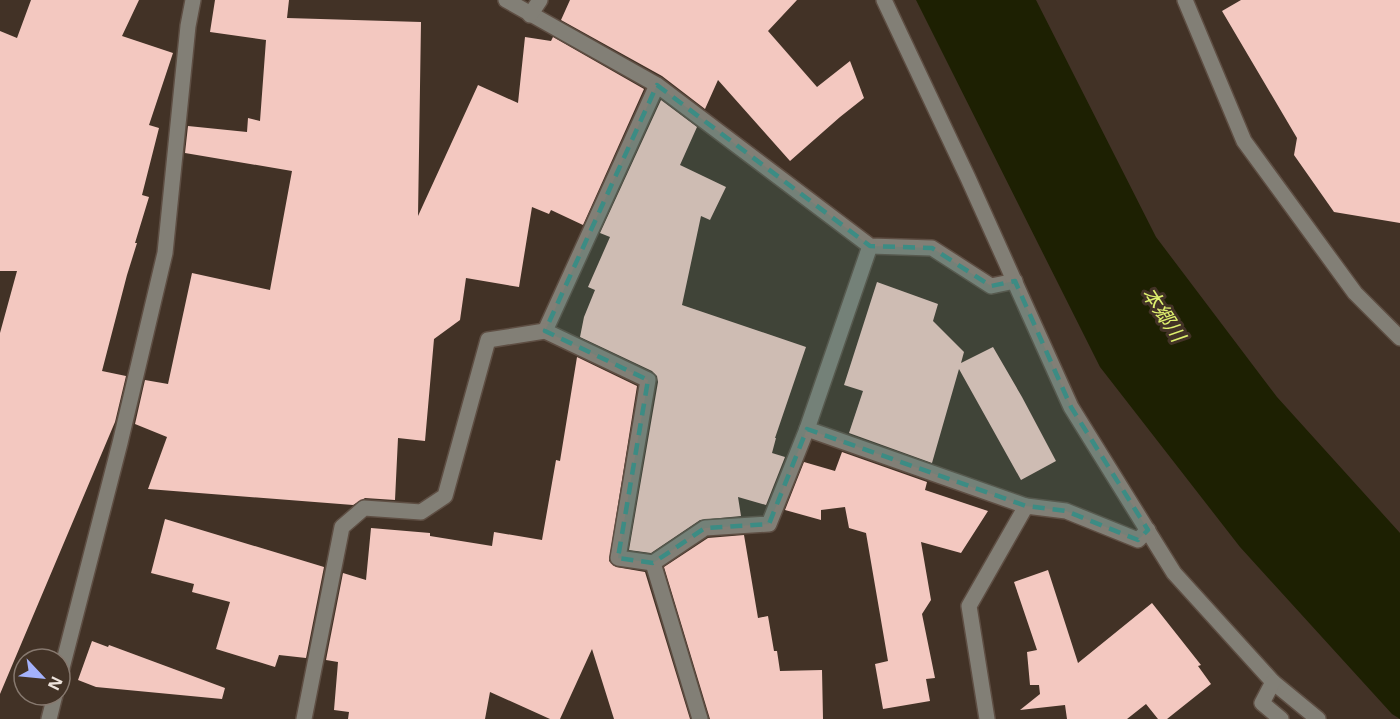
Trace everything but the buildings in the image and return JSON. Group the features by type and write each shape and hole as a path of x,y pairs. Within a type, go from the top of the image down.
{"street":[{"path":"67,647 120,443 165,253 193,0"},
{"path":"506,0 657,85 870,246 932,248 991,286 1014,281"},
{"path":"530,15 540,0"},
{"path":"884,0 1071,407 1174,573 1273,682 1318,719"},
{"path":"1185,0 1244,141 1355,293 1400,338"},
{"path":"545,331 657,85"},
{"path":"304,719 342,527 364,508 422,512 445,496 488,340 545,331 648,380 618,558 653,563 705,528 770,524 807,429 870,246"},
{"path":"807,429 1026,506 1066,511 1138,540 1148,530"},
{"path":"987,719 969,606 1026,506"},
{"path":"653,563 700,719"},
{"path":"1273,682 1262,703 1281,719"}],"highlighted area":[{"path":"657,85 870,246 932,248 991,286 1015,281 1071,407 1148,530 1138,540 1066,511 1026,506 807,429 769,524 705,528 653,563 618,558 648,380 545,331"}],"water":[{"name":"本郷川","path":"916,0 1036,0 1156,237 1277,397 1400,533 1400,719 1392,714 1240,547 1100,367"}]}
